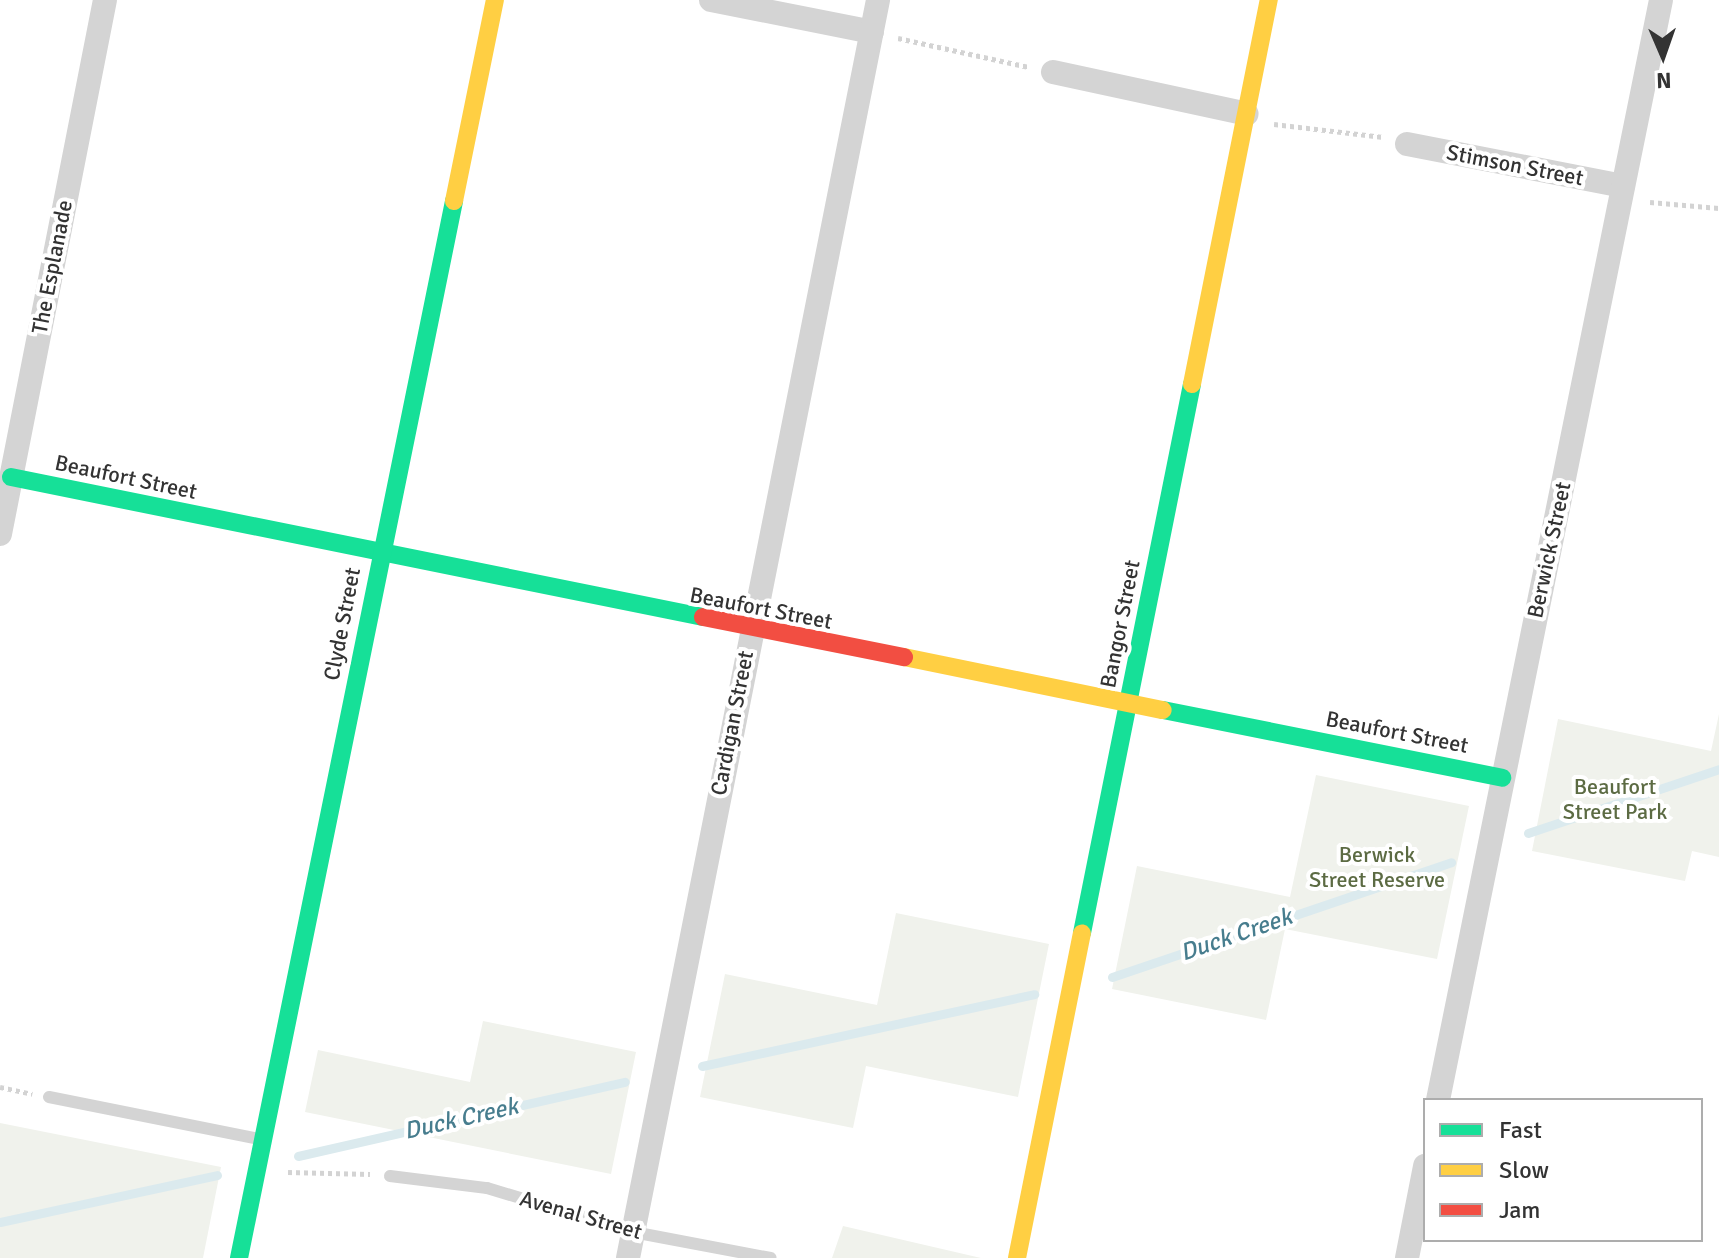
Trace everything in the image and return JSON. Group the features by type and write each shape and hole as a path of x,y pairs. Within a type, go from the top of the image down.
{"street":[{"name":"The Esplanade","path":"0,534 11,477 11,419 105,0"},
{"name":"Clyde Street","path":"239,1258 495,0"},
{"path":"711,0 872,32"},
{"name":"Cardigan Street","path":"628,1258 749,631 878,0"},
{"name":"Bangor Street","path":"1017,1258 1269,0"},
{"name":"Berwick Street","path":"1438,1098 1661,0"},
{"path":"1053,72 1247,114"},
{"name":"Stimson Street","path":"1407,144 1623,186"},
{"name":"Beaufort Street","path":"11,477 749,631 1502,778"},
{"path":"1407,1258 1423,1176"}],"lane":[{"path":"49,1097 263,1140"},
{"name":"Avenal Street","path":"390,1176 487,1188 633,1232 771,1258"}],"path":[{"path":"872,32 1053,72"},
{"path":"1247,114 1318,134 1407,144"},
{"path":"1650,202 1719,208"},
{"path":"0,1087 49,1097"},
{"path":"279,1172 390,1176"}],"green space":[{"name":"Beaufort Street Park","path":"1719,714 1719,857 1692,851 1685,881 1532,851 1558,719 1711,751"},
{"name":"Berwick Street Reserve","path":"1316,775 1469,806 1437,959 1285,929 1266,1020 1112,989 1137,866 1290,897"},
{"path":"896,913 1049,944 1018,1097 866,1066 853,1128 700,1097 725,974 877,1005"},
{"path":"483,1021 636,1052 611,1174 305,1112 318,1050 470,1082"},
{"path":"0,1123 221,1167 203,1258 0,1258"},
{"path":"843,1226 981,1258 832,1258"}],"waterway":[{"name":"Duck Creek","path":"1528,833 1719,769"},
{"name":"Duck Creek","path":"1112,977 1451,862"},
{"name":"Duck Creek","path":"702,1066 1034,994"},
{"name":"Duck Creek","path":"298,1156 625,1082"},
{"name":"Duck Creek","path":"0,1222 217,1175"}],"traffic: fast":[{"path":"239,1258 454,201"},
{"path":"1082,933 1192,384"},
{"path":"11,477 703,617"},
{"path":"1163,710 1502,778"}],"traffic: slow":[{"path":"454,201 495,0"},
{"path":"1192,384 1269,0"},
{"path":"904,657 1163,710"},
{"path":"1017,1258 1082,933"}],"traffic: jam":[{"path":"703,617 904,657"}]}
